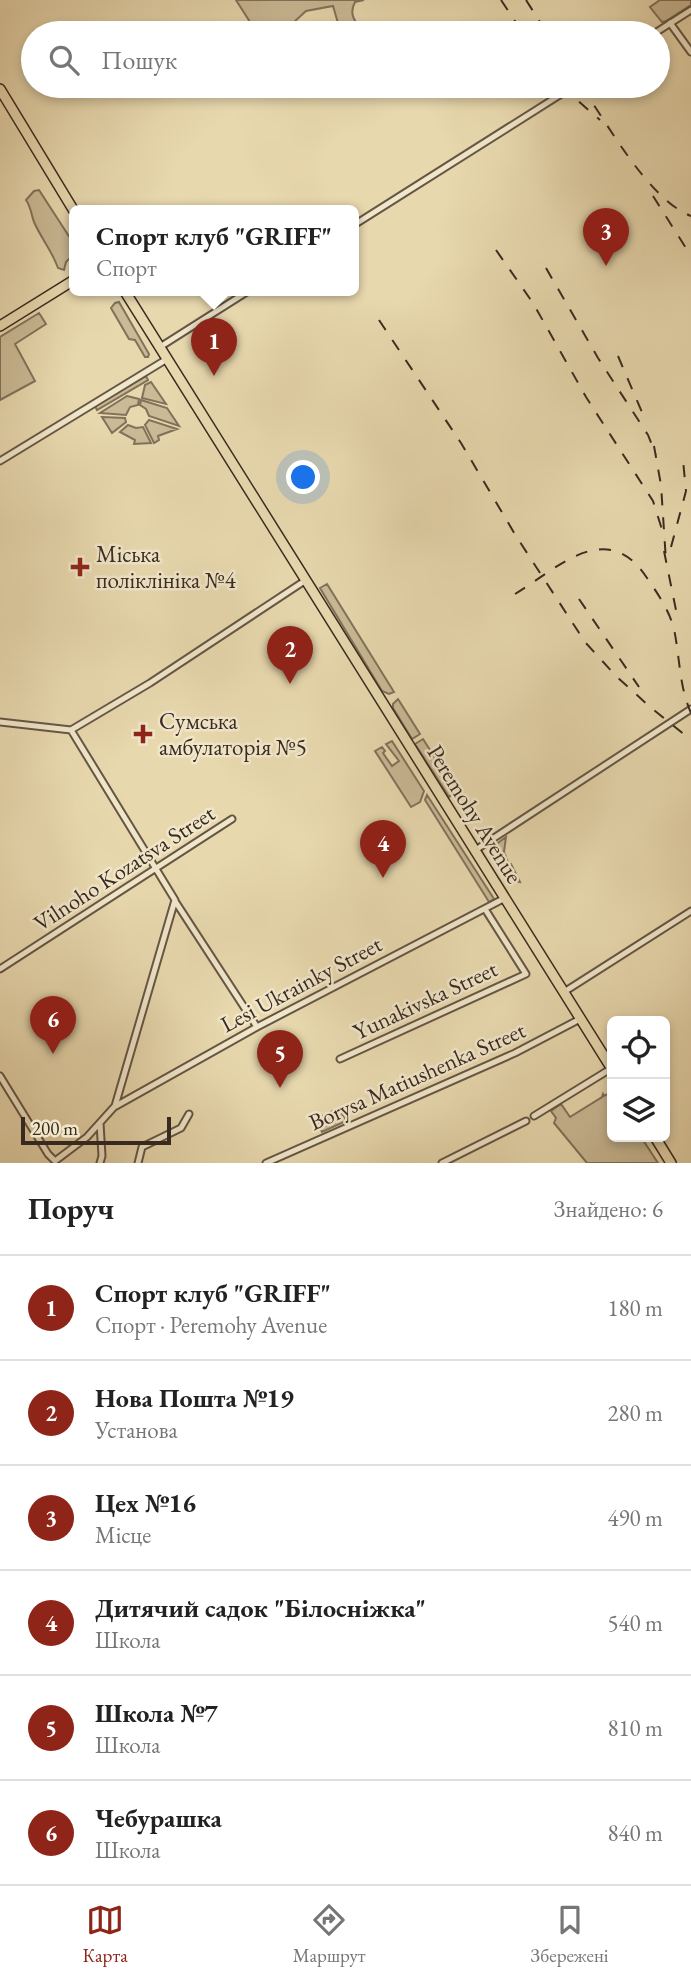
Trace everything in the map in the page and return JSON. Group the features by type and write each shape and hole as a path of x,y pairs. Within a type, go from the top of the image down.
{"main road":[{"path":"0,89 70,205"},
{"path":"0,326 69,283"},
{"name":"Peremohy Avenue","path":"128,296 607,1061"},
{"path":"658,1142 671,1163"}],"street":[{"path":"691,10 670,23 691,52"},
{"path":"359,222 554,98"},
{"path":"160,347 241,296"},
{"path":"0,461 167,359"},
{"path":"0,722 71,730 150,683 306,580"},
{"path":"474,851 691,709"},
{"path":"71,730 257,1027"},
{"name":"Vilnoho Kozatsva Street","path":"0,969 232,819"},
{"name":"Lesi Ukrainky Street","path":"116,1106 257,1027 505,898"},
{"path":"46,1163 57,1162 87,1137 116,1106 175,900"},
{"name":"Yunakivska Street","path":"340,1059 526,974 485,909"},
{"path":"564,992 691,911"},
{"name":"Borysa Matiushenka Street","path":"266,1163 514,1053 580,1018"},
{"path":"534,1116 607,1072"},
{"path":"0,1076 48,1154 57,1162"},
{"path":"138,1163 142,1147 181,1128 190,1114"},
{"path":"445,1162 526,1121"},
{"path":"100,1123 100,1163"}],"shaded area":[{"path":"236,0 364,0 355,2 352,11 356,21 337,21 333,6 306,11 295,21 249,21"},
{"path":"660,0 691,0 691,5 666,21 661,21 650,7"},
{"path":"39,190 69,236 69,259 64,270 58,268 34,222 26,200 34,191"},
{"path":"119,302 149,354 148,357 145,357 135,340 129,339 111,308"},
{"path":"39,313 46,324 15,344 35,381 0,400 0,337"},
{"path":"146,376 148,380 97,410 95,406"},
{"path":"151,382 166,404 142,398 145,385"},
{"path":"127,396 139,399 138,405 130,407 126,415 100,413"},
{"path":"141,400 167,408 179,426 149,416 146,409 140,405"},
{"path":"102,417 125,418 126,422 112,433"},
{"path":"149,420 177,429 158,436 159,440 154,443 145,425"},
{"path":"128,425 143,427 151,443 134,444 135,440 120,432"},
{"path":"327,584 394,692 389,694 382,691 320,588"},
{"path":"398,699 420,734 412,739 393,708"},
{"path":"423,739 456,791 449,797 415,744"},
{"path":"392,741 424,791 420,802 411,807 375,751 382,747 392,766 399,761 386,744"},
{"path":"427,795 494,899 489,902 425,800"},
{"path":"506,837 504,852 520,882 511,881 491,848"},
{"path":"603,1094 607,1094 607,1142 644,1142 658,1163 587,1163 554,1123 556,1118 551,1111 561,1104 570,1117"},
{"path":"339,1108 346,1121 322,1132 316,1119"}],"railway":[{"path":"501,0 515,21"},
{"path":"526,0 539,21"},
{"path":"575,98 600,120"},
{"path":"589,98 644,177 659,194 691,216"},
{"path":"653,196 691,256"},
{"path":"496,250 533,303 586,397 653,501 665,539"},
{"path":"546,268 598,358 648,435 656,455"},
{"path":"379,320 461,443 516,536 585,642 616,676 691,740"},
{"path":"618,356 644,417"},
{"path":"654,446 661,485 666,561"},
{"path":"671,547 686,491 683,460"},
{"path":"515,594 582,553 599,549 616,551 632,560 655,590 672,622 682,682 691,713"},
{"path":"664,551 678,620"},
{"path":"579,599 639,687"}],"place":[{"name":"Цех №16","path":"606,266"},
{"name":"Спорт клуб \"GRIFF\"","path":"214,376"},
{"name":"Міська поліклініка №4","path":"80,567"},
{"name":"Нова Пошта №19","path":"290,684"},
{"name":"Сумська амбулаторія №5","path":"143,734"},
{"name":"Дитячий садок \"Білосніжка\"","path":"383,878"},
{"name":"Чебурашка","path":"53,1054"},
{"name":"Школа №7","path":"280,1088"}]}
